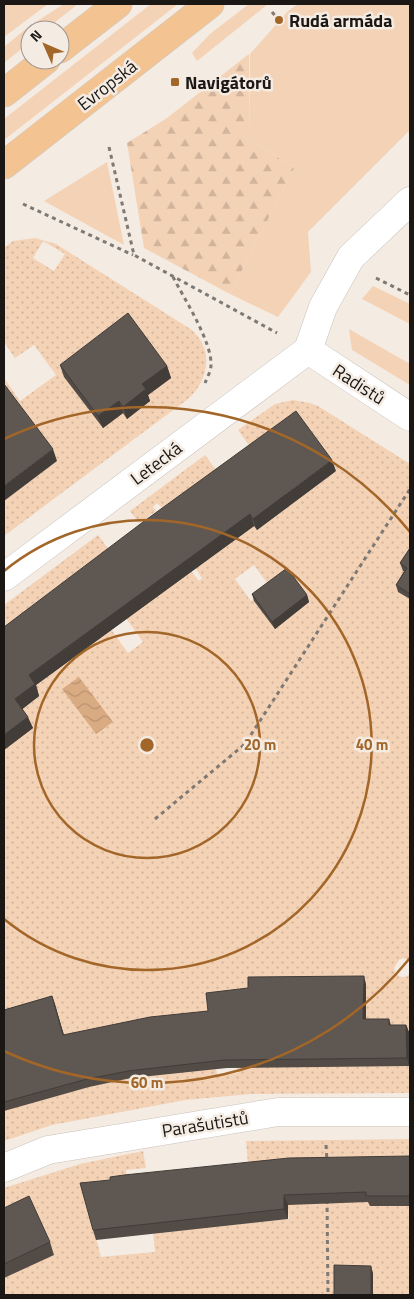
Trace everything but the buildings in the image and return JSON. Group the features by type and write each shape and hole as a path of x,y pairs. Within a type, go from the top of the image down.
{"main road":[{"path":"70,41 118,4"},
{"name":"Evropská","path":"4,165 210,4"},
{"path":"4,93 33,70"}],"street":[{"path":"308,350 323,306 351,257 410,201"},
{"name":"Radistů","path":"308,350 410,417"},
{"name":"Letecká","path":"4,577 308,350"},
{"name":"Parašutistů","path":"4,1168 48,1150 278,1112 410,1112"}],"path":[{"path":"272,12 277,18"},
{"path":"109,147 134,255"},
{"path":"23,204 134,255 308,350"},
{"path":"371,275 410,295"},
{"path":"172,276 209,350 212,367 202,391"},
{"path":"155,819 245,744 410,489"},
{"path":"326,1112 327,1167"},
{"path":"327,1196 328,1295"}],"green space":[{"path":"4,4 48,4 27,20 20,20 20,25 4,37"},
{"path":"64,4 78,4 58,20 39,20"},
{"path":"151,4 178,4 4,140 4,119 67,70 70,70 70,67"},
{"path":"249,4 268,4 197,61 192,53 210,34"},
{"path":"298,4 410,4 410,130 308,232 311,272 278,317 230,294 294,168 250,139 250,54 288,11"},
{"path":"20,34 20,50 4,63 4,47"},
{"path":"249,54 250,139 294,168 230,294 144,248 127,143 167,118"},
{"path":"107,162 124,245 44,201"},
{"path":"35,238 56,244 192,330 202,343 205,351 206,366 202,381 188,399 4,536 4,501 57,461 4,400 4,378 20,401 56,375 34,345 15,358 4,342 4,248 13,241","holes":["43,241 65,254 54,271 33,258"]},
{"path":"373,286 410,304 410,324 362,299"},
{"path":"349,329 410,364 410,385 352,350"},
{"path":"293,400 318,406 410,464 409,575 398,592 410,599 410,961 404,958 399,960 394,968 395,973 401,977 410,974 410,1093 251,1094 185,1100 52,1125 4,1141 4,605 98,535 115,558 191,571 199,581 202,578 162,507 157,503 153,507 156,511 139,523 130,511 205,455 223,479 221,481 257,530 336,471 256,455 238,430 275,404","holes":["254,565 270,587 251,601 235,579","289,574 309,601 274,627","123,614 143,642 128,653 108,625","250,977 271,977 251,1013","231,998 238,1073 217,1076 211,1019","373,1027 409,1065 374,1066"]},
{"path":"410,1139 410,1166 370,1206 410,1206 410,1295 4,1295 4,1188 80,1164 143,1151 146,1168 126,1170 127,1186 84,1193 101,1257 155,1252 153,1233 289,1219 283,1169 248,1163 246,1141"}],"water":[{"path":"79,677 113,722 96,734 62,689"}],"place":[{"name":"Rudá armáda","path":"279,20"},
{"name":"Navigátorů","path":"175,82"}]}
